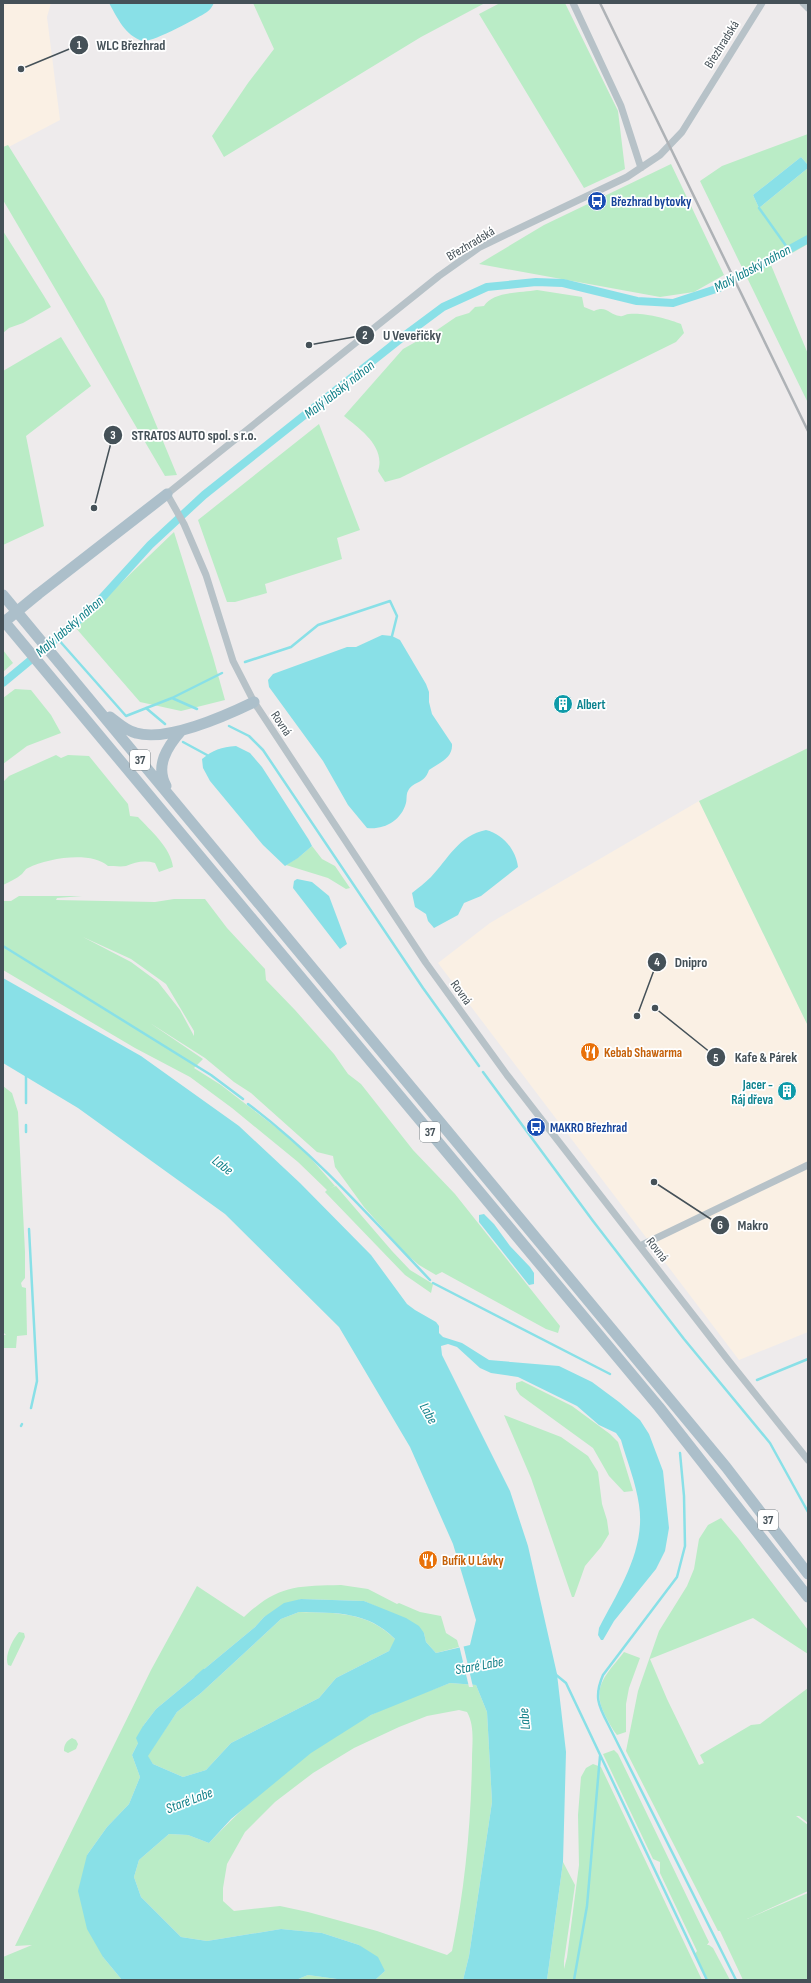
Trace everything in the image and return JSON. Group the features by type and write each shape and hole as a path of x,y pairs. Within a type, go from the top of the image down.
{"main road":[{"path":"3,622 167,494"},
{"name":"37","path":"3,595 726,1467 808,1574"},
{"name":"37","path":"3,622 659,1407 808,1597"},
{"path":"84,692 108,716 131,732 142,735 179,733 254,702"},
{"path":"179,733 166,750 162,760 161,776 172,796 197,829"}],"street":[{"path":"573,3 622,106 641,168"},
{"name":"Březhradská","path":"167,494 440,276 480,247 627,177 670,146 682,132 762,3"},
{"path":"803,3 808,8"},
{"name":"Rovná","path":"167,494 184,524 206,575 233,661 254,702 426,963 508,1075 727,1359 808,1460"},
{"path":"640,1246 808,1165"}],"shaded area":[{"path":"3,3 51,3 47,17 60,120 3,150"},
{"path":"699,801 808,1026 808,1332 739,1360 438,963 490,923"}],"green space":[{"path":"253,3 485,3 421,37 224,157 212,136 248,83 274,49"},
{"path":"500,3 565,3 618,111 625,169 584,188 479,14"},
{"path":"808,134 808,165 801,157 753,195 759,208 808,168 808,244 771,265 808,354 808,403 700,181 722,166"},
{"path":"8,145 104,299 177,475 165,476 3,200 3,147"},
{"path":"671,164 724,275 694,292 660,297 479,264 544,225"},
{"path":"3,231 51,307 23,323 9,328 3,333"},
{"path":"537,290 582,297 584,307 594,311 602,309 621,316 641,314 670,320 681,324 684,333 676,342 400,478 385,482 378,471 379,462 375,446 364,433 344,416 403,349 437,330 456,317 469,313 475,307 484,306 488,301 494,298 501,295"},
{"path":"61,337 91,386 26,436 44,526 3,545 3,371"},
{"path":"319,424 360,530 337,538 342,559 265,584 267,593 235,602 227,602 198,520"},
{"path":"174,532 225,700 181,711 140,702 75,627"},
{"path":"3,650 13,663 3,672"},
{"path":"15,689 31,690 51,715 61,733 27,746 3,764 3,698"},
{"path":"808,748 808,1026 699,801"},
{"path":"56,755 61,758 68,755 89,756 128,804 130,816 138,817 164,846 173,867 159,872 155,863 151,862 133,863 126,866 108,866 101,861 80,857 58,859 36,864 27,868 20,876 3,885 3,782 9,776"},
{"path":"312,846 322,859 335,866 350,888 346,889 328,878 286,865 299,857"},
{"path":"19,896 82,896 57,898 56,900 155,902 174,899 205,899 227,928 265,969 266,980 334,1054 348,1074 361,1084 413,1150 455,1194 560,1326 558,1333 546,1329 442,1272 436,1275 419,1265 405,1253 364,1207 335,1167 333,1156 317,1152 251,1093 234,1082 205,1058 150,1023 203,1059 194,1068 221,1085 300,1146 335,1186 330,1188 336,1186 410,1270 433,1284 431,1293 405,1275 325,1192 327,1190 298,1162 232,1108 190,1077 135,1048 3,970 3,901 11,901","holes":["83,937 131,959 166,984 194,1031 194,1036 180,1010 158,982 131,962"]},
{"path":"3,1086 12,1093 18,1112 25,1252 25,1278 21,1283 22,1287 26,1288 27,1335 17,1336 16,1348 3,1348 3,1335 6,1335 3,1332"},
{"path":"522,1381 572,1406 610,1434 618,1442 633,1491 624,1492 609,1476 593,1448 520,1395 516,1389 516,1383"},
{"path":"504,1415 561,1437 588,1456 598,1472 602,1504 607,1520 609,1534 601,1547 585,1566 574,1597 572,1597 531,1478"},
{"path":"721,1518 808,1630 808,1654 753,1618 650,1659 667,1699 699,1765 704,1763 700,1755 751,1725 760,1724 808,1688 808,1823 799,1816 796,1816 808,1825 808,1891 747,1919 808,1893 808,1980 743,1980 720,1931 718,1931 626,1751 638,1691 659,1631 687,1586 694,1569 699,1539 708,1525"},
{"path":"341,1585 368,1589 397,1604 399,1603 420,1612 441,1616 446,1633 457,1640 459,1647 436,1653 426,1642 424,1633 384,1610 364,1601 301,1599 264,1617 255,1627 156,1709 143,1726 147,1756 138,1743 132,1755 140,1777 129,1804 107,1827 87,1855 103,1957 122,1980 3,1980 3,1957 32,1945 15,1946 151,1670 197,1586 244,1617 256,1606 267,1599 289,1589 312,1586"},
{"path":"299,1612 351,1616 374,1624 396,1640 389,1651 336,1678 319,1698 231,1743 206,1770 183,1777 153,1764 147,1756 177,1712 201,1693 281,1619"},
{"path":"19,1632 24,1633 25,1637 11,1666 8,1665 7,1661 8,1652"},
{"path":"624,1652 640,1658 629,1688 626,1704 626,1732 617,1735 604,1713 599,1695 600,1687 607,1673"},
{"path":"450,1683 476,1685 487,1712 492,1802 469,1956 463,1980 375,1980 385,1971 359,1945 322,1933 281,1929 207,1941 181,1937 141,1897 134,1877 139,1860 169,1834 188,1835 209,1843 264,1790 285,1772 328,1740 381,1710","holes":["459,1710 467,1712 470,1717 472,1735 469,1832 457,1927 452,1951 447,1955 377,1931 308,1912 280,1906 234,1911 223,1901 223,1888 227,1864 245,1832 275,1802 313,1773 354,1748 427,1716"]},
{"path":"72,1738 76,1740 78,1744 76,1749 68,1753 64,1751 64,1747"},
{"path":"614,1750 618,1754 709,1942 707,1945 713,1948 730,1980 708,1980 695,1954 697,1951 660,1873 660,1862 653,1859 603,1754"},
{"path":"593,1764 601,1767 702,1980 547,1980 563,1862 575,1885 564,1969 567,1957 579,1865 578,1815 581,1777 586,1768"},
{"path":"308,1975 344,1980 296,1980"}],"water":[{"path":"109,3 214,3 208,11 194,19 155,38 148,41 143,41 137,39 126,30"},
{"path":"801,157 808,165 808,168 759,208 753,195"},
{"path":"382,635 392,636 400,640 426,684 429,692 429,702 432,714 452,744 452,749 445,760 429,770 427,775 422,780 410,788 407,792 404,809 396,819 385,826 367,828 348,805 323,761 269,687 268,680 273,674 347,647 356,647"},
{"path":"236,746 250,753 262,767 312,846 298,858 285,866 263,845 210,781 203,768 202,759 210,753 222,748"},
{"path":"486,830 498,835 508,844 515,855 518,867 481,896 464,903 458,915 434,928 428,921 426,914 415,907 412,893 431,877 461,842 468,837"},
{"path":"297,879 312,882 329,896 347,944 340,949 293,888 294,881"},
{"path":"3,978 141,1056 239,1126 300,1183 371,1255 407,1304 436,1322 439,1326 439,1333 443,1337 462,1343 489,1360 559,1366 592,1382 619,1402 640,1420 649,1434 663,1471 669,1528 665,1551 656,1569 614,1621 603,1640 601,1640 598,1635 599,1628 629,1570 638,1538 640,1522 636,1489 621,1440 616,1433 599,1425 577,1406 518,1377 491,1373 480,1368 457,1347 448,1344 441,1346 442,1355 510,1491 528,1546 557,1674 566,1752 563,1862 547,1980 463,1980 469,1956 492,1802 487,1712 476,1685 450,1683 371,1715 311,1753 231,1819 209,1843 188,1835 169,1834 139,1860 134,1877 141,1897 181,1937 207,1941 281,1929 322,1933 359,1945 378,1957 385,1971 375,1980 344,1980 308,1975 296,1980 122,1980 103,1957 87,1929 78,1891 87,1855 107,1827 129,1804 140,1777 132,1755 138,1743 136,1738 156,1709 255,1627 264,1617 284,1603 301,1599 364,1601 406,1618 419,1626 424,1633 426,1642 436,1653 470,1645 476,1620 453,1544 410,1447 339,1327 225,1214 78,1108 3,1063","holes":["299,1612 351,1615 362,1618 374,1623 395,1639 389,1651 336,1678 319,1698 231,1743 206,1770 183,1777 153,1764 148,1756 177,1712 201,1693 281,1619"]},
{"path":"484,1214 494,1224 510,1246 530,1267 534,1273 534,1284 529,1285 479,1222 479,1215"}],"pier":[{"path":"463,1644 473,1687 469,1687 459,1645"}],"waterway":[{"path":"759,208 789,250"},
{"name":"Malý labský náhon","path":"3,683 91,610 150,545 204,495 404,336 443,307 487,287 536,282 563,283 637,301 673,303 719,288 808,239"},
{"path":"245,662 291,647 318,625 390,601 397,616 392,636"},
{"path":"57,638 126,716 172,698 197,709"},
{"path":"172,698 222,673"},
{"path":"146,708 165,724"},
{"path":"229,726 249,736 263,750 423,988 479,1066"},
{"path":"183,742 207,755"},
{"path":"3,946 211,1075 243,1099"},
{"path":"483,1072 593,1221 684,1339 770,1443 808,1512"},
{"path":"26,1074 26,1103"},
{"path":"248,1104 273,1123 320,1166 430,1280"},
{"path":"26,1125 26,1132"},
{"path":"29,1229 37,1381 31,1408"},
{"path":"433,1283 610,1374"},
{"path":"757,1380 808,1359"},
{"path":"680,1453 684,1496 685,1546 677,1577 603,1675 600,1682 598,1700 605,1717 736,1980"},
{"path":"196,1677 204,1670"},
{"path":"555,1674 566,1683 707,1980"},
{"path":"574,1980 587,1906 600,1756"}],"railway":[{"path":"600,3 808,431"}],"place":[{"name":"WLC Březhrad","path":"21,69"},
{"name":"Březhrad bytovky","path":"597,201"},
{"name":"U Veveřičky","path":"309,345"},
{"name":"STRATOS AUTO spol. s r.o.","path":"94,508"},
{"name":"Albert","path":"563,704"},
{"name":"Kafe & Párek","path":"655,1008"},
{"name":"Dnipro","path":"637,1016"},
{"name":"Kebab Shawarma","path":"590,1052"},
{"name":"Jacer - Ráj dřeva","path":"787,1091"},
{"name":"MAKRO Březhrad","path":"536,1127"},
{"name":"Makro","path":"654,1182"},
{"name":"Bufík U Lávky","path":"428,1560"}],"water label":[{"name":"Labe","path":"223,1165"},
{"name":"Labe","path":"429,1413"},
{"name":"Staré Labe","path":"479,1665"},
{"name":"Labe","path":"524,1719"},
{"name":"Staré Labe","path":"189,1800"}]}
